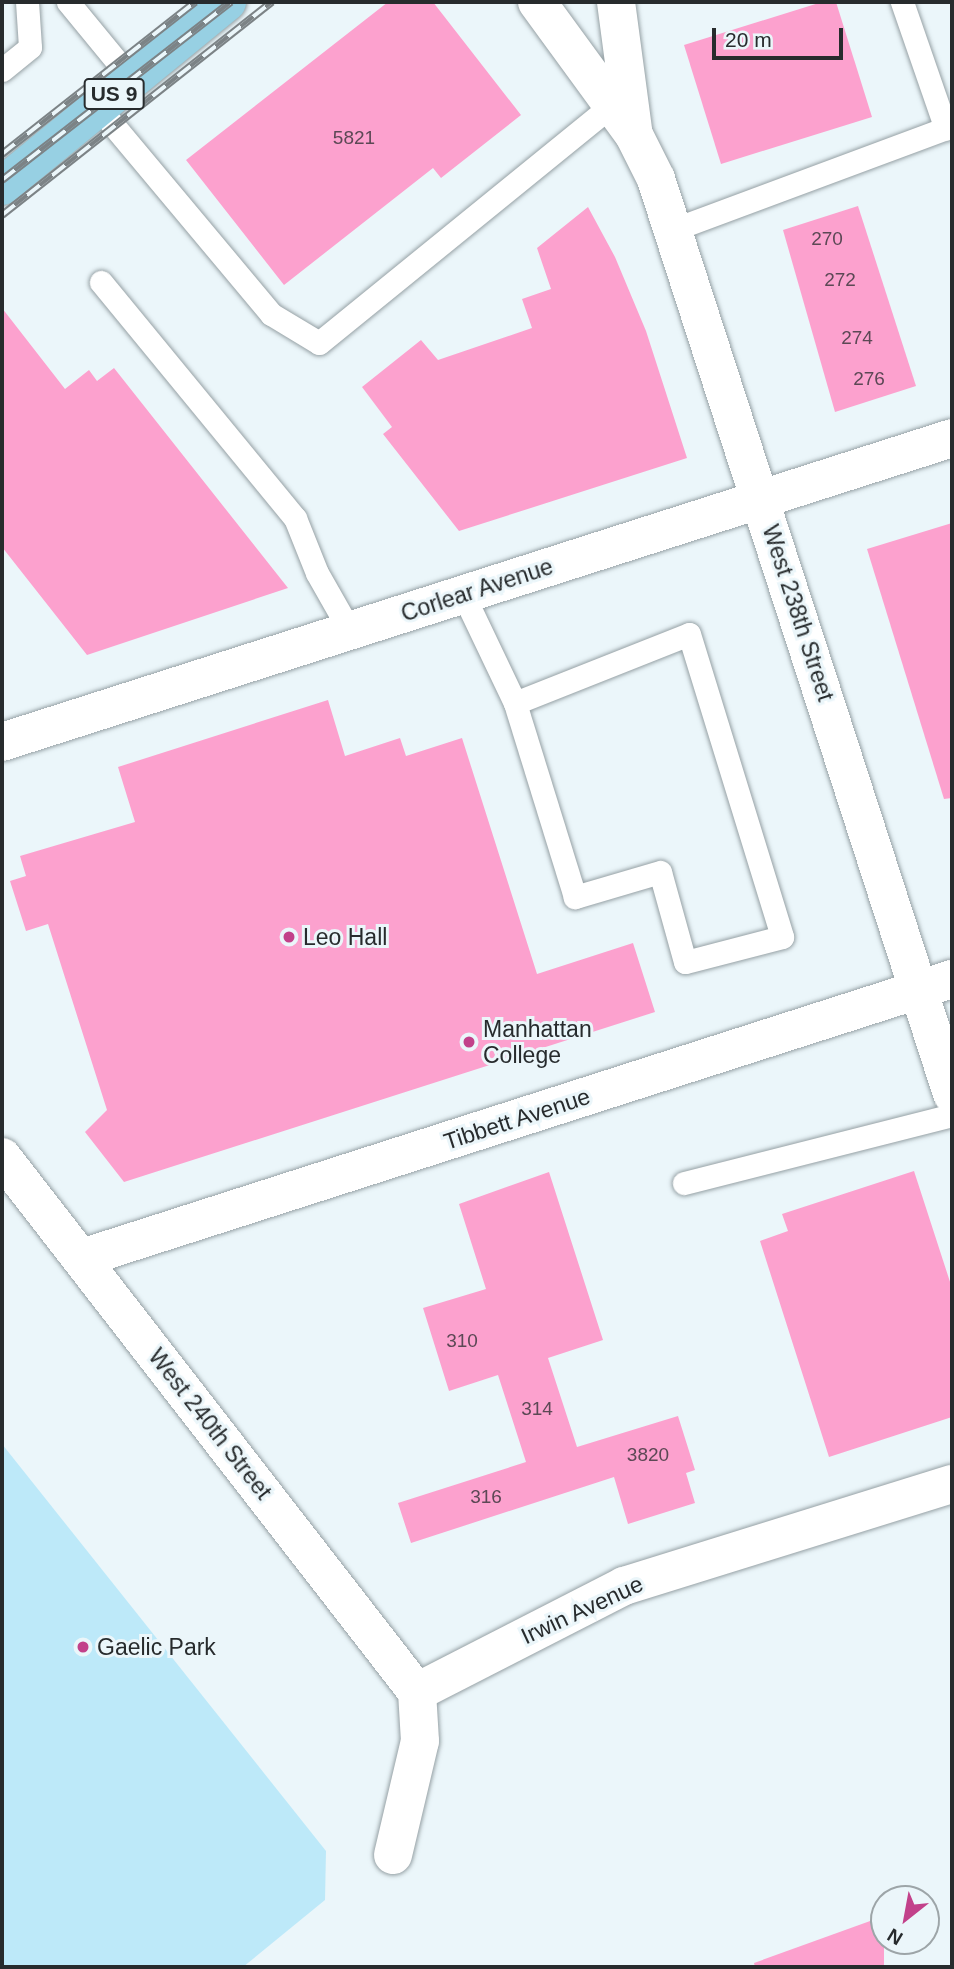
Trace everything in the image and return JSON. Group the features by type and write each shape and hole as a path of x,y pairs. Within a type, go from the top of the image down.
{"main road":[{"name":"US 9","path":"2,186 227,2"}],"street":[{"name":"West 238th Street","path":"537,2 623,120 656,179 675,229 761,499 935,984 952,1094"},
{"name":"West 238th Street","path":"616,2 623,120"},
{"name":"Corlear Avenue","path":"2,742 952,438"},
{"name":"Tibbett Avenue","path":"82,1258 935,984"},
{"name":"West 240th Street","path":"2,1157 417,1692"},
{"name":"Irwin Avenue","path":"417,1692 624,1586 952,1484"},
{"path":"393,1855 420,1741 417,1692"}],"lane":[{"path":"2,70 30,47 27,2"},
{"path":"68,2 132,80"},
{"path":"675,229 949,127 902,2"},
{"path":"98,107 271,314 319,343 623,120"},
{"path":"101,282 295,518 317,573 350,631"},
{"path":"463,594 515,703 575,897 660,872 685,962 782,937 689,634 515,703"},
{"path":"684,1183 952,1115"}],"shaded area":[{"name":"Gaelic Park","path":"2,1444 326,1851 325,1900 243,1967 2,1967"}],"building":[{"path":"388,2 433,2 521,115 441,178 433,168 284,285 186,160"},
{"path":"822,2 836,2 872,117 721,164 684,45"},
{"path":"858,206 916,386 835,412 783,230"},
{"path":"588,207 615,257 646,331 687,458 459,531 383,434 392,427 362,387 421,340 438,360 532,328 522,299 551,289 537,248"},
{"path":"2,308 65,389 89,370 97,381 114,368 288,588 87,655 2,547"},
{"path":"952,523 952,798 944,799 867,549"},
{"name":"Leo Hall","path":"328,700 345,756 400,738 406,756 462,738 537,974 633,943 655,1012 124,1182 85,1132 107,1110 48,924 26,931 10,881 26,876 20,856 135,822 118,767"},
{"path":"914,1171 952,1288 952,1417 829,1457 760,1241 788,1231 782,1214"},
{"path":"549,1172 603,1340 548,1358 577,1447 678,1416 695,1470 686,1473 695,1503 628,1524 614,1477 411,1543 398,1503 526,1462 498,1375 449,1391 423,1308 486,1289 459,1204"},
{"path":"870,1921 870,1955 884,1955 884,1967 755,1967 754,1963"}],"railway":[{"path":"2,154 195,2"},
{"path":"2,180 231,2"},
{"path":"2,215 272,2"}],"place":[{"name":"Leo Hall","path":"289,937"},
{"name":"Manhattan College","path":"469,1042"},
{"name":"Gaelic Park","path":"83,1647"}]}
